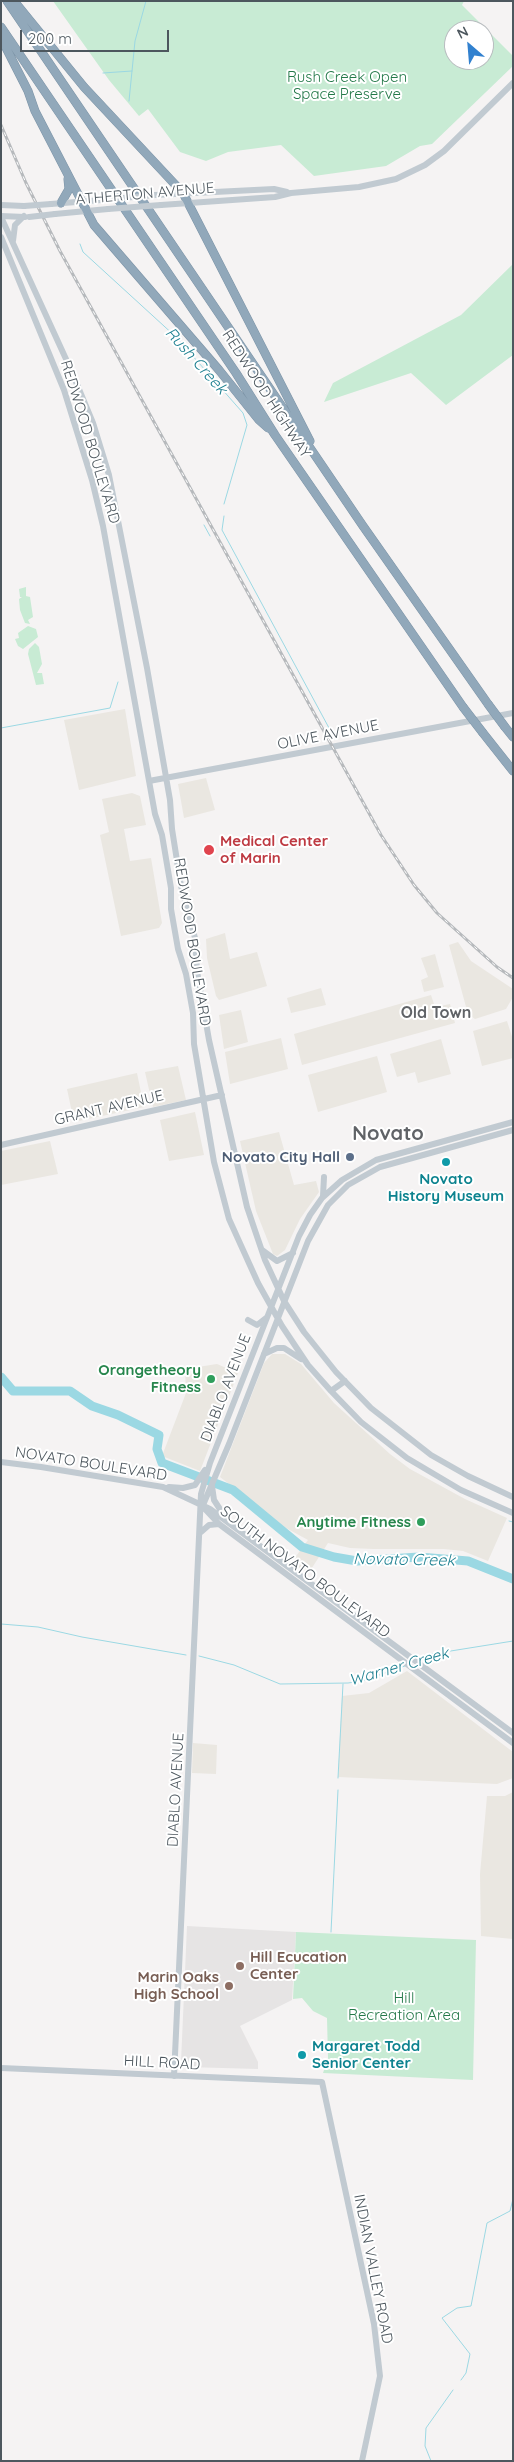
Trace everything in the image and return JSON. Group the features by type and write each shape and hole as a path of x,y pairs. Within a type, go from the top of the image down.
{"highway":[{"name":"REDWOOD HIGHWAY","path":"7,1 316,457 513,737"},
{"path":"14,1 84,87 183,193 189,202 263,352 302,422 316,457"},
{"name":"REDWOOD HIGHWAY","path":"1,27 236,373 275,434 463,707 513,772"},
{"path":"1,38 67,175 94,225 219,370 259,420 275,434"},
{"path":"61,203 69,189 67,175"}],"main road":[{"name":"ATHERTON AVENUE","path":"1,216 26,217 161,204 275,196 379,184 412,173 444,151 513,83"},
{"name":"ATHERTON AVENUE","path":"1,205 24,206 183,193 274,189 291,193"},
{"name":"REDWOOD BOULEVARD","path":"1,216 12,244 71,370 93,423 109,475 166,778 181,886 193,931 197,971 247,1207 260,1247 284,1300 326,1361 371,1408 416,1445 468,1476 513,1497"},
{"path":"12,244 15,225 26,217"},
{"name":"REDWOOD BOULEVARD","path":"1,238 55,364 92,480 103,526 149,781 171,888 171,909 178,949 185,968 194,1044 217,1179 225,1210 243,1252 277,1318 308,1365 331,1391 361,1422 407,1458 461,1490 513,1512"},
{"name":"OLIVE AVENUE","path":"149,781 513,713"},
{"name":"GRANT AVENUE","path":"1,1145 222,1095"},
{"name":"DIABLO AVENUE","path":"174,2076 201,1532 201,1483 304,1224 322,1198 352,1173 376,1160 513,1122"},
{"name":"DIABLO AVENUE","path":"202,1506 229,1444 314,1227 325,1209 340,1192 358,1178 380,1167 513,1130"},
{"path":"322,1198 324,1178"},
{"path":"335,1186 340,1192"},
{"path":"260,1247 267,1256 277,1261 293,1253"},
{"path":"248,1320 257,1326 267,1318"},
{"path":"264,1354 277,1348 284,1348 308,1365"},
{"path":"246,1372 256,1376"},
{"path":"331,1391 345,1381"},
{"path":"225,1426 225,1439 229,1444"},
{"name":"NOVATO BOULEVARD","path":"1,1462 163,1487 202,1506"},
{"path":"163,1487 183,1488 201,1483"},
{"path":"211,1486 219,1509 233,1526"},
{"name":"SOUTH NOVATO BOULEVARD","path":"202,1506 219,1524 513,1743"},
{"name":"SOUTH NOVATO BOULEVARD","path":"202,1506 233,1526 513,1733"},
{"path":"201,1532 209,1525 219,1524"},
{"name":"HILL ROAD","path":"1,2068 322,2082"},
{"name":"INDIAN VALLEY ROAD","path":"322,2082 374,2324 380,2376 362,2461"}],"shaded area":[{"path":"125,709 136,776 79,790 64,720"},
{"path":"206,778 215,810 184,818 178,784"},
{"path":"132,793 140,796 146,825 124,829 130,861 151,858 162,923 159,928 121,936 100,835 109,832 102,799"},
{"path":"225,933 230,959 257,952 267,986 219,1000 216,996 207,958 206,939"},
{"path":"458,942 471,961 513,989 513,997 506,1009 475,1019 468,1014 449,945"},
{"path":"435,954 444,987 424,992 421,980 428,977 421,958"},
{"path":"321,988 326,1005 291,1013 287,998"},
{"path":"431,995 435,1007 450,1004 455,1023 302,1065 294,1034"},
{"path":"241,1010 248,1042 224,1049 219,1015"},
{"path":"507,1021 513,1040 513,1058 482,1066 473,1031"},
{"path":"281,1038 288,1069 230,1084 225,1052"},
{"path":"441,1039 451,1074 418,1083 415,1072 397,1077 390,1054"},
{"path":"377,1056 387,1092 318,1112 308,1075"},
{"path":"178,1066 186,1100 153,1107 145,1072"},
{"path":"137,1073 144,1107 74,1122 67,1089"},
{"path":"195,1112 204,1155 169,1161 160,1120"},
{"path":"279,1132 294,1185 316,1181 319,1192 300,1219 285,1250 277,1256 273,1254 256,1211 240,1141"},
{"path":"50,1141 58,1174 1,1185 1,1151"},
{"path":"272,1354 285,1354 301,1364 334,1403 390,1454 410,1469 465,1499 507,1518 488,1561 463,1551 350,1548 328,1543 308,1574 291,1563 308,1540 286,1528 220,1477 264,1363"},
{"path":"217,1364 238,1373 200,1471 162,1456 186,1393 185,1369"},
{"path":"407,1671 513,1752 513,1778 497,1784 338,1777 342,1696 369,1693"},
{"path":"193,1743 217,1745 216,1774 192,1773"},
{"path":"513,1792 513,1939 481,1936 480,1874 487,1796 505,1796"},
{"name":"Hill Ecucation Center","path":"187,1926 296,1932 292,2000 240,2026 258,2062 258,2069 187,2067 181,2062"}],"green space":[{"name":"Rush Creek Open Space Preserve","path":"53,1 464,1 462,5 477,20 444,20 444,70 494,70 494,37 513,56 513,66 432,144 420,146 386,166 314,176 281,145 228,152 206,161 180,152 148,109 139,116 109,80"},
{"path":"513,264 513,355 446,405 411,373 324,402 333,383 461,315"},
{"path":"26,587 26,596 30,597 33,617 28,620 30,624 25,623 20,610 19,599 22,597 20,597 19,589"},
{"path":"28,626 36,629 38,637 23,649 18,646 15,639 19,638 18,633"},
{"path":"35,643 39,647 42,664 37,673 42,673 44,684 36,685 28,654 29,649"},
{"name":"Hill Recreation Area","path":"296,1932 476,1940 473,2080 323,2073 328,2058 327,2018 313,2011 302,1998 293,1999"}],"waterway":[{"name":"Rush Creek","path":"129,101 135,41 146,1"},
{"path":"103,73 132,71"},
{"name":"Rush Creek","path":"80,244 83,252 176,337 243,413 247,425 224,504"},
{"name":"Rush Creek","path":"224,516 222,530 335,739"},
{"path":"204,525 210,536"},
{"path":"1,728 110,708 118,682"},
{"name":"Novato Creek","path":"1,1377 13,1391 70,1391 92,1406 118,1415 159,1435 157,1449 162,1463 233,1490 302,1547 334,1557 357,1561 419,1557 468,1561 513,1579"},
{"path":"509,1521 513,1522"},
{"name":"Warner Creek","path":"1,1624 38,1627 82,1637 186,1655"},
{"name":"Warner Creek","path":"418,1660 432,1654 513,1641"},
{"name":"Warner Creek","path":"199,1656 234,1665 280,1684 362,1681 405,1666"},
{"path":"338,1778 343,1684"},
{"path":"331,1932 338,1790"},
{"path":"461,2380 466,2373 470,2354 442,2318 457,2308 471,2306 487,2223 510,2211 513,2199"},
{"path":"431,2461 425,2446 426,2428 453,2390"}],"railway":[{"path":"1,125 26,183 60,251 381,835 414,885 437,913 497,967 513,978"}],"place":[{"name":"Medical Center of Marin","path":"209,850"},
{"name":"Novato City Hall","path":"350,1157"},
{"name":"Novato History Museum","path":"446,1162"},
{"name":"Orangetheory Fitness","path":"211,1379"},
{"name":"Anytime Fitness","path":"421,1522"},
{"name":"Hill Ecucation Center","path":"240,1966"},
{"name":"Marin Oaks High School","path":"229,1986"},
{"name":"Margaret Todd Senior Center","path":"302,2055"}],"district":[{"name":"Old Town","path":"436,1013"},
{"name":"Novato","path":"388,1134"}]}
